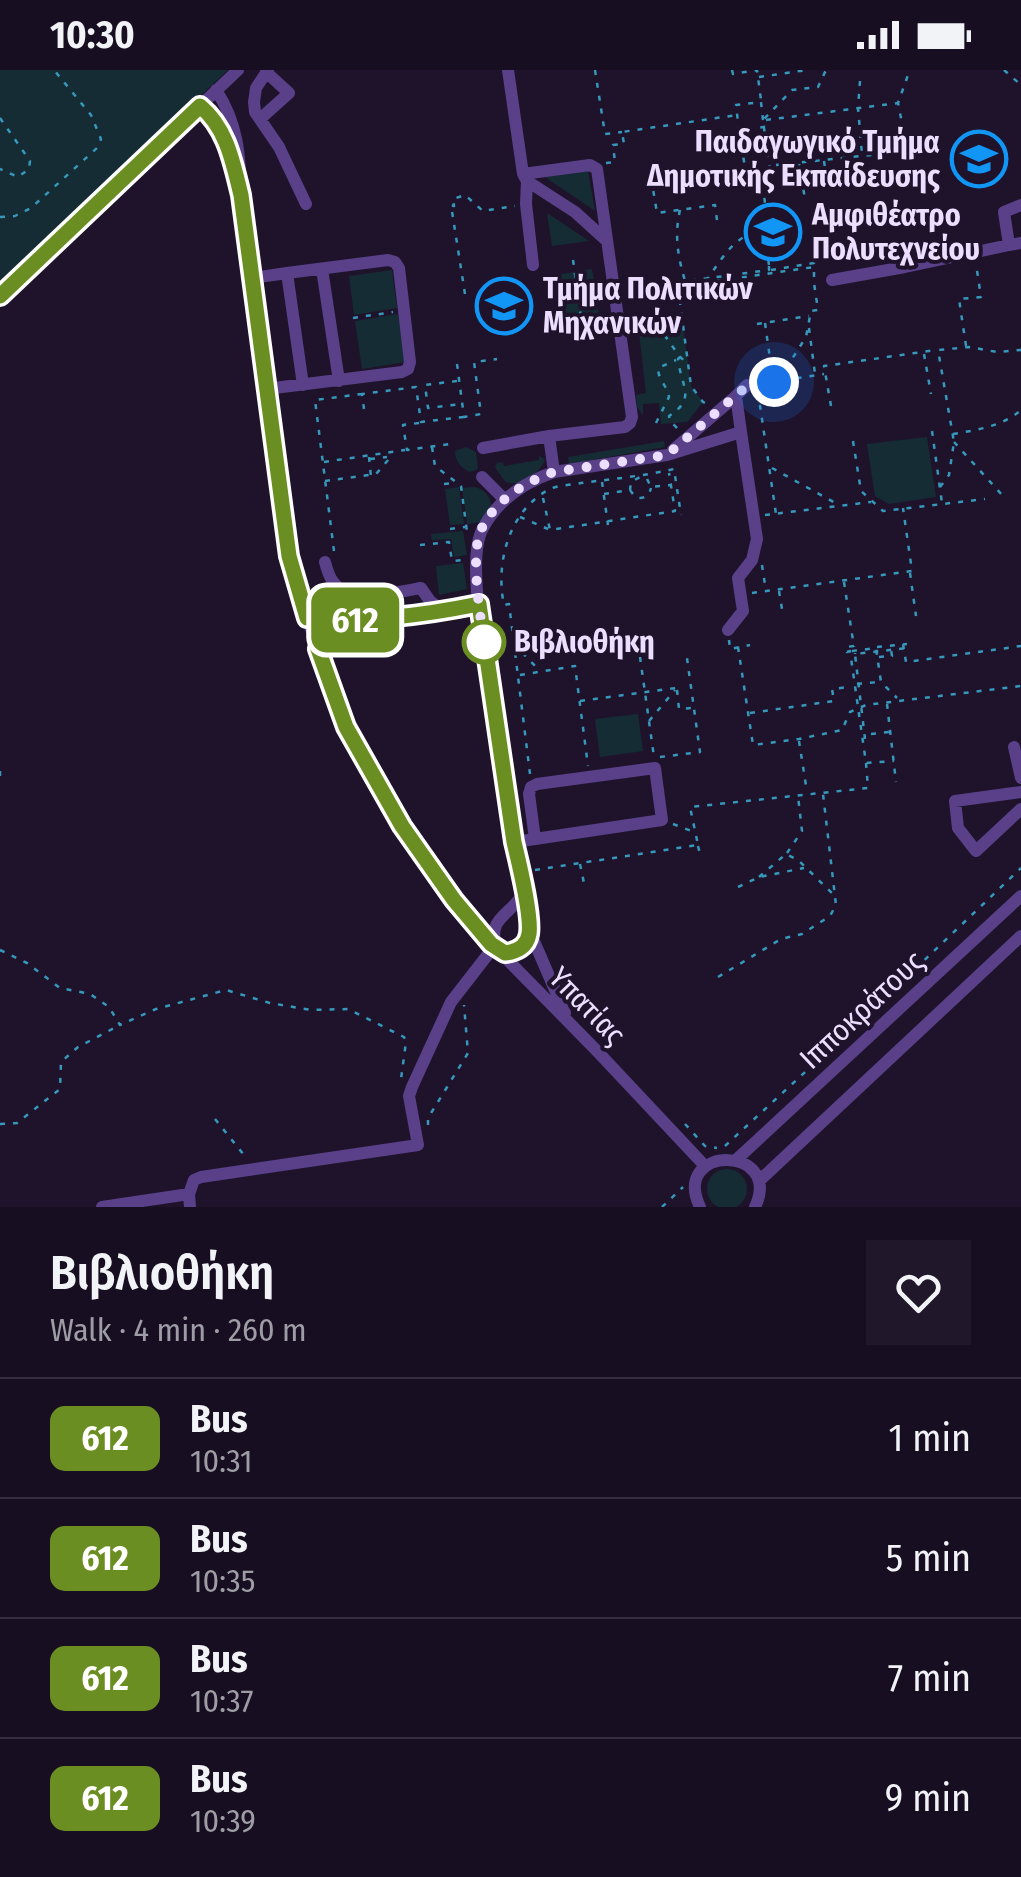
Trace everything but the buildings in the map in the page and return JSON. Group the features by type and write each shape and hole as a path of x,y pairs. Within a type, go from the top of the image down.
{"street":[{"path":"0,296 238,70"},
{"path":"508,70 525,178 533,265"},
{"path":"260,119 288,93 267,71 255,94 254,106 260,119 279,147 306,204"},
{"name":"Υπατίας","path":"216,90 234,124 239,155 289,556 346,727 402,826 493,951 571,1024 705,1166"},
{"name":"Υπατίας","path":"200,106 211,115 224,138 241,195"},
{"path":"483,448 625,427 632,416 597,169 590,165 525,178"},
{"path":"525,178 576,212 607,241"},
{"path":"832,280 1015,244 1004,212 1021,205"},
{"path":"252,278 388,260 399,268 408,368 343,389 303,385 266,389"},
{"path":"322,268 343,389"},
{"path":"287,273 303,385"},
{"path":"667,455 747,389"},
{"path":"728,630 743,611 738,578 752,560 757,538 741,432 747,389"},
{"path":"571,1024 530,932 479,604 477,550 481,530 504,499 538,477 667,455 741,432"},
{"path":"549,436 554,472"},
{"path":"482,478 504,499"},
{"path":"329,557 330,578 342,590 390,594 421,588 443,611"},
{"path":"307,618 400,618 479,604"},
{"path":"318,649 400,618"},
{"path":"1014,747 1021,778"},
{"path":"514,842 662,820 654,763 530,787 534,839"},
{"path":"1021,792 956,801 958,828 976,850 1021,808"},
{"path":"102,1207 190,1200 194,1180 201,1177 418,1145 409,1096 422,1063 451,1002 493,951 494,926 524,892"},
{"name":"Ιπποκράτους","path":"736,1160 1021,896"},
{"path":"464,912 502,916"},
{"path":"493,951 512,952 526,942 530,932"},
{"name":"Ιπποκράτους","path":"758,1181 1021,936"},
{"path":"694,1204 697,1178 705,1166 720,1159 736,1160 750,1168 758,1181 755,1207"}],"path":[{"path":"0,217 31,208 97,148 101,139 91,115 54,70"},
{"path":"595,70 605,134 737,116"},
{"path":"732,70 733,74 757,70 770,169"},
{"path":"758,77 807,70"},
{"path":"763,120 792,90 818,86 826,70"},
{"path":"1004,70 1021,85"},
{"path":"703,180 778,168 777,165 896,152 897,144 904,138 898,102 908,74"},
{"path":"860,81 862,156"},
{"path":"746,173 736,105 761,102"},
{"path":"763,120 898,102"},
{"path":"0,118 30,160 29,169 18,177 0,169"},
{"path":"739,131 764,127"},
{"path":"615,162 612,145 624,144 622,132"},
{"path":"824,160 828,189"},
{"path":"798,163 804,200"},
{"path":"718,220 715,205 657,213 652,183 739,171"},
{"path":"761,171 769,268"},
{"path":"465,294 453,198 465,196 483,211 526,204"},
{"path":"680,210 676,230 678,258 686,286"},
{"path":"705,283 736,240 764,230"},
{"path":"666,284 814,263 812,243"},
{"path":"966,347 959,299 981,297 974,252"},
{"path":"573,260 585,346"},
{"path":"616,295 814,267 818,310 811,311 806,337 776,381"},
{"path":"678,286 690,386 704,402 719,410"},
{"path":"353,318 404,310"},
{"path":"757,324 810,316"},
{"path":"645,318 663,333 679,358 686,401 669,416 687,438"},
{"path":"765,323 776,381"},
{"path":"808,326 815,376"},
{"path":"830,406 824,366 966,347 996,352 1021,350"},
{"path":"938,350 954,442 949,475 940,487"},
{"path":"924,352 931,394"},
{"path":"679,358 688,363"},
{"path":"670,421 657,422 670,397 658,376 658,368 679,358"},
{"path":"407,450 403,425 481,414 474,362 496,359"},
{"path":"456,364 464,417"},
{"path":"776,514 769,466 747,389 825,374"},
{"path":"459,381 424,385 428,408 462,404"},
{"path":"329,557 326,480 316,400 343,389 362,394 416,387 421,422"},
{"path":"362,394 364,409"},
{"path":"952,434 995,425 1021,410"},
{"path":"932,432 942,504"},
{"path":"854,441 861,492 884,510 985,499"},
{"path":"954,442 1003,496"},
{"path":"323,462 450,444"},
{"path":"432,446 435,466 461,486 467,532 481,530"},
{"path":"326,480 376,474 389,459 388,454"},
{"path":"369,457 371,476"},
{"path":"769,466 841,506"},
{"path":"530,774 509,604 504,605 500,587 510,530 552,488 669,470 680,515"},
{"path":"640,477 651,487 642,498 635,497 630,490 631,482 640,477"},
{"path":"601,480 607,523"},
{"path":"444,484 456,483"},
{"path":"651,487 674,484"},
{"path":"520,518 550,530 674,511 674,484"},
{"path":"604,494 630,490"},
{"path":"542,495 550,530"},
{"path":"754,516 873,502"},
{"path":"740,595 912,571 903,508"},
{"path":"450,529 466,527"},
{"path":"420,546 449,542 452,562 467,559"},
{"path":"762,559 766,591"},
{"path":"909,571 916,616"},
{"path":"844,580 863,736"},
{"path":"779,589 782,609"},
{"path":"514,644 540,672"},
{"path":"853,650 906,645"},
{"path":"853,650 891,650 906,645"},
{"path":"906,645 906,662 1021,646"},
{"path":"738,647 753,744 799,740 842,730 850,712 858,708 1021,686"},
{"path":"876,648 881,682 900,700"},
{"path":"877,658 892,656 891,650"},
{"path":"640,657 654,763 700,752 686,651"},
{"path":"518,675 575,666 590,777"},
{"path":"748,713 834,701 832,689 881,682"},
{"path":"701,858 690,807 868,788 855,686"},
{"path":"580,700 676,688"},
{"path":"676,688 679,709 694,707"},
{"path":"649,722 676,688"},
{"path":"887,702 896,782"},
{"path":"872,734 890,732"},
{"path":"799,740 808,794"},
{"path":"866,763 894,760"},
{"path":"718,977 780,939 802,934 830,916 836,898 823,793"},
{"path":"738,887 758,877 786,854 802,831 798,796"},
{"path":"662,820 695,833"},
{"path":"521,872 698,845"},
{"path":"786,854 836,898"},
{"path":"580,862 584,888"},
{"path":"758,877 806,868"},
{"path":"681,1120 705,1146 726,1146 1021,868"},
{"path":"0,950 60,988 90,994 110,1007 120,1025"},
{"path":"0,1124 17,1123 60,1089 61,1062 78,1047 156,1010 226,990 311,1010 348,1009 404,1037 402,1086 409,1096"},
{"path":"416,1136 428,1134 428,1118 468,1053 463,997"},
{"path":"216,1120 244,1155"},
{"path":"662,1207 686,1181"}],"shaded area":[{"path":"0,70 228,70 0,285"},
{"path":"588,171 595,211 545,177"},
{"path":"547,213 589,241 552,246"},
{"path":"592,269 601,328 565,334 556,275"},
{"path":"392,270 397,308 354,315 349,276"},
{"path":"398,314 405,362 362,369 355,321"},
{"path":"682,318 691,386 703,402 687,422 661,424 659,403 643,404 643,415 637,407 636,395 646,393 638,324"},
{"path":"927,437 936,497 889,504 875,496 867,444"},
{"path":"664,441 665,447 569,464 568,457"},
{"path":"466,447 476,452 478,469 470,472 455,455 455,451"},
{"path":"539,456 545,459 540,469 517,483 505,481 495,467 502,462 504,466 539,460"},
{"path":"459,487 464,524 450,525 445,489"},
{"path":"475,487 487,494 492,508 482,522 467,524 462,488"},
{"path":"463,531 467,555 454,557 451,539 432,540 431,534"},
{"path":"463,563 467,589 439,595 436,566"},
{"path":"638,714 643,751 600,757 595,719"},
{"path":"719,1170 735,1170 746,1181 746,1197 736,1207 718,1207 708,1197 708,1181"}],"bus line":[{"name":"612","path":"0,296 200,106 211,115 227,146 241,195 289,556 307,618 400,618 479,604 530,932 520,948 505,953 491,944 454,900 402,826 346,727 318,649"}],"place":[{"name":"Παιδαγωγικό Τμήμα Δημοτικής Εκπαίδευσης","path":"979,159"},
{"name":"Αμφιθέατρο Πολυτεχνείου","path":"773,232"},
{"name":"Τμήμα Πολιτικών Μηχανικών","path":"504,306"},
{"name":"Βιβλιοθήκη","path":"484,642"}],"route":[{"path":"484,642 486,656 477,550 481,530 504,499 538,477 554,472 667,455 747,386 774,382"}]}
